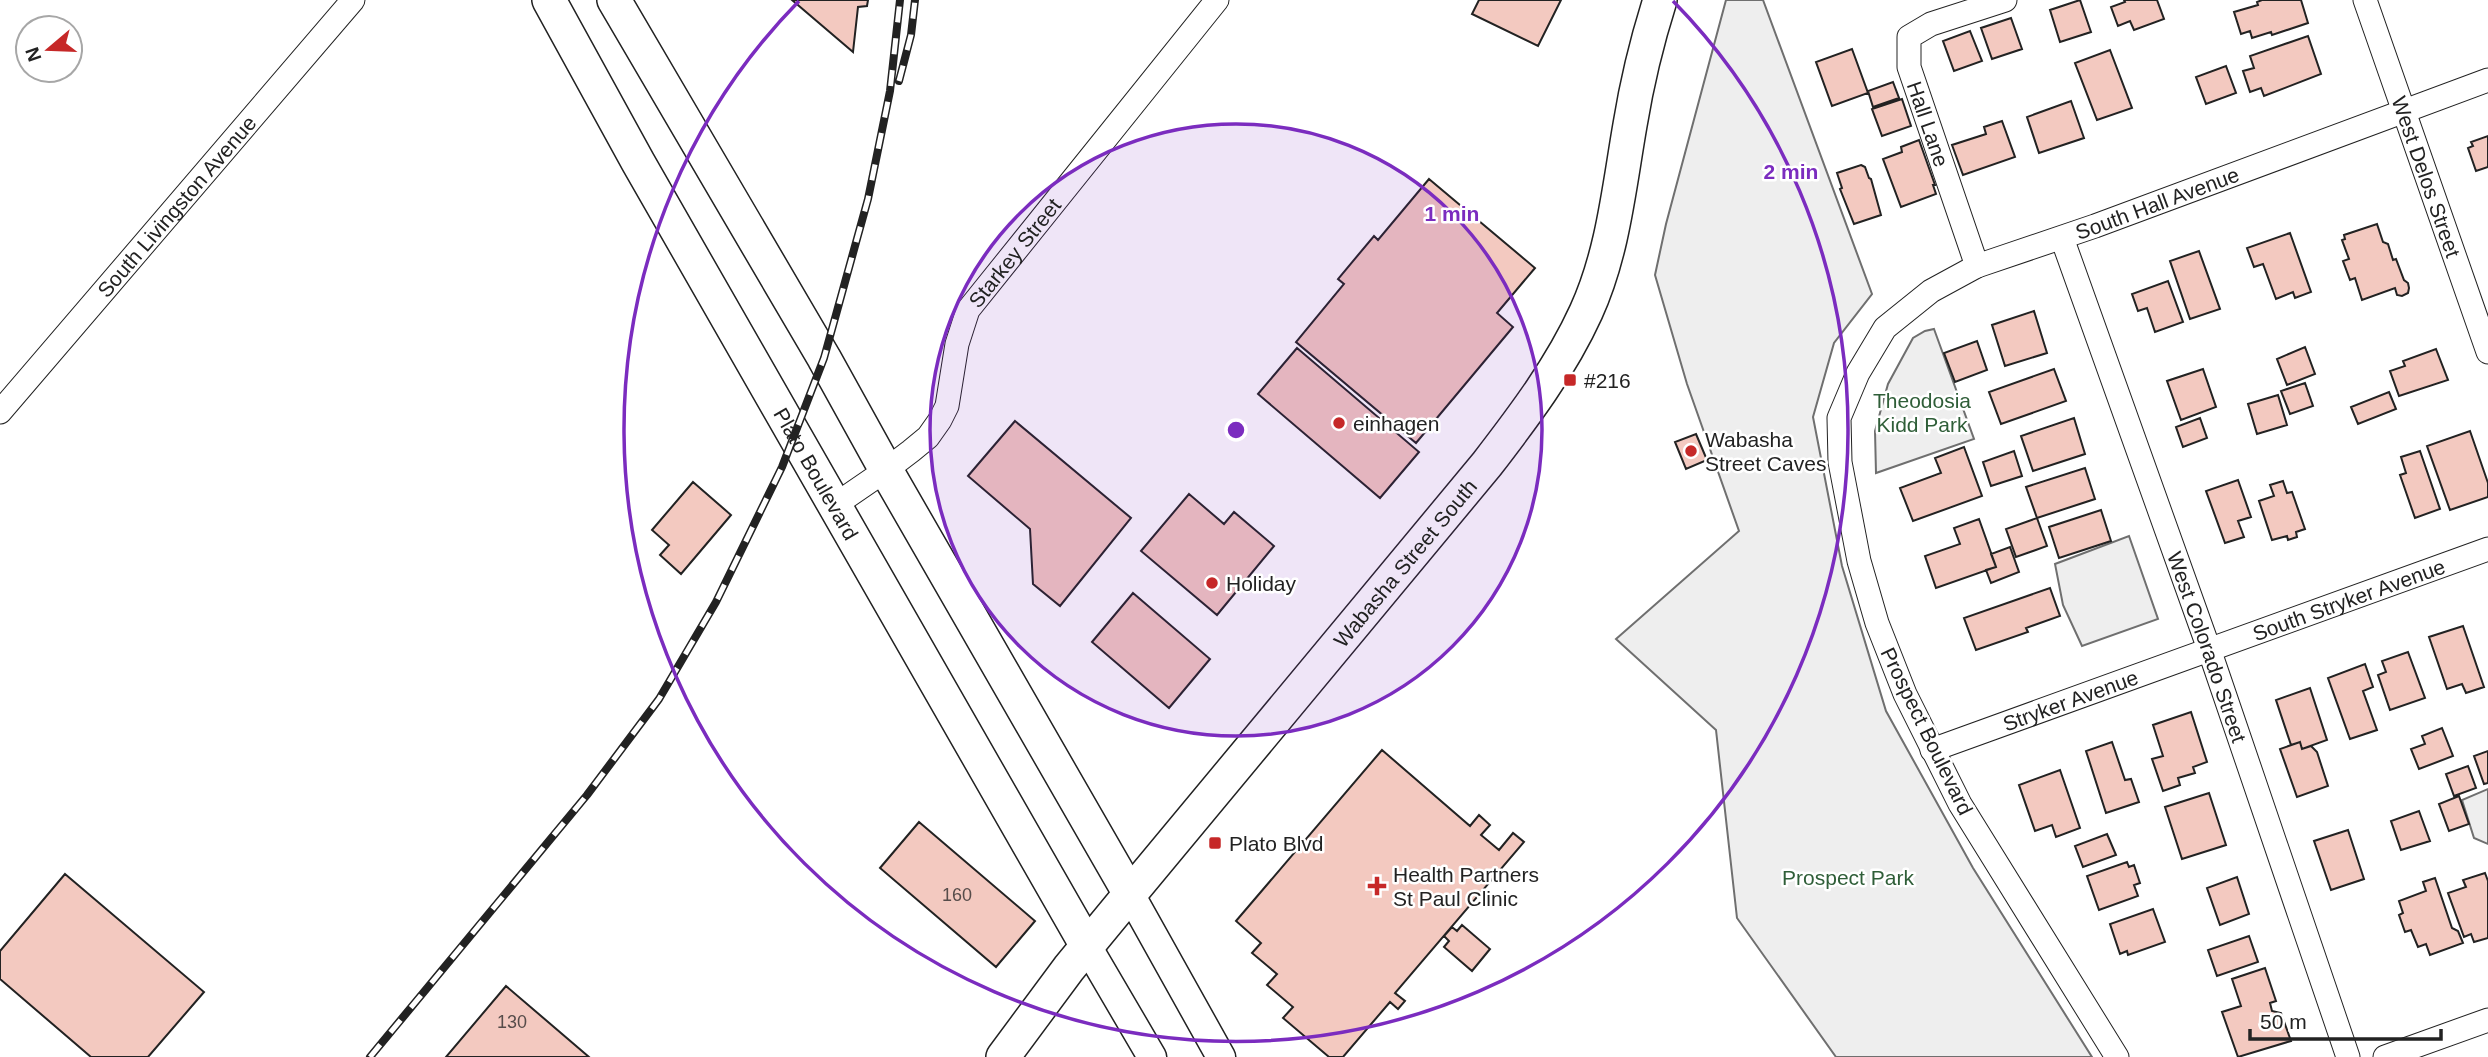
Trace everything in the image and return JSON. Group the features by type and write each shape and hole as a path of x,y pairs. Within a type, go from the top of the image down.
{"main road":[{"name":"Plato Boulevard","path":"550,0 638,162 1087,946"},
{"path":"614,0 824,358 1129,894"},
{"name":"Wabasha Street South","path":"1002,1055 1129,894 1487,464 1520,422 1565,353 1587,310 1613,225 1641,66 1660,0"}],"street":[{"name":"South Livingston Avenue","path":"0,412 353,0"},
{"name":"Starkey Street","path":"835,505 928,437 947,406 957,344 968,310 1217,0"},
{"name":"Hall Lane","path":"1977,266 1909,68 1909,37 1931,24 2005,0"},
{"name":"West Delos Street","path":"2365,0 2488,352"},
{"name":"South Hall Avenue","path":"1858,373 1885,328 1931,290 1977,266 2062,238 2488,80"},
{"name":"West Colorado Street","path":"2062,238 2209,649 2348,1057"},
{"name":"Prospect Boulevard","path":"1858,373 1839,418 1840,462 1859,561 1877,623 1905,694 1960,804 2117,1057"},
{"name":"South Stryker Avenue","path":"2209,649 2488,549"},
{"name":"Stryker Avenue","path":"1932,750 2209,649"},
{"path":"1129,894 1221,1057"},
{"path":"1087,946 1152,1057"},
{"path":"2385,1057 2488,1020"}],"green space":[{"name":"Prospect Park","path":"1726,0 1763,0 1872,294 1834,343 1813,417 1842,566 1886,711 1973,868 2092,1057 1836,1057 1737,918 1716,730 1616,639 1739,531 1687,384 1655,275"},
{"name":"Theodosia Kidd Park","path":"1934,329 1974,439 1876,473 1875,431 1888,384 1913,338"},
{"path":"2129,536 2158,619 2082,646 2063,605 2055,564"},
{"path":"2488,789 2488,844 2474,838 2462,800"}],"building":[{"path":"792,0 868,0 867,6 858,7 853,52"},
{"path":"1479,0 1561,0 1538,46 1472,14"},
{"path":"2080,0 2091,32 2060,42 2050,10"},
{"path":"2124,0 2157,0 2164,19 2134,30 2130,21 2118,26 2111,7 2125,2"},
{"path":"2301,0 2308,23 2272,35 2271,32 2252,38 2250,31 2241,34 2234,12 2258,5 2257,2"},
{"path":"2011,18 2022,49 1992,59 1981,28"},
{"path":"1970,31 1982,61 1954,71 1943,41"},
{"path":"2308,36 2321,74 2264,96 2261,88 2250,92 2243,71 2254,68 2250,56"},
{"path":"1852,49 1868,93 1832,106 1816,62"},
{"path":"2110,50 2132,108 2097,120 2075,63"},
{"path":"2226,66 2236,93 2206,104 2196,77"},
{"path":"1893,82 1899,98 1873,107 1868,91"},
{"path":"1902,99 1911,126 1882,136 1872,109"},
{"path":"2071,101 2084,138 2039,153 2027,117"},
{"path":"2002,121 2015,157 1963,175 1952,145 1986,134 1984,127"},
{"path":"2488,136 2488,167 2476,171 2468,148 2473,146 2471,142"},
{"path":"1919,140 1936,194 1901,207 1883,159 1902,152 1901,147"},
{"path":"1861,165 1871,179 1881,215 1854,224 1840,189 1842,188 1837,173"},
{"path":"1429,179 1535,268 1497,313 1513,327 1416,443 1296,342 1344,284 1338,279 1374,236 1378,240"},
{"path":"2377,224 2383,242 2388,244 2393,260 2396,259 2409,288 2408,293 2402,296 2397,295 2395,288 2362,300 2355,278 2350,280 2343,261 2349,259 2342,240 2345,239 2344,235"},
{"path":"2290,233 2311,292 2295,298 2293,292 2276,299 2263,264 2254,267 2247,248"},
{"path":"2199,251 2220,309 2190,319 2170,261"},
{"path":"2168,281 2183,322 2155,332 2147,308 2138,311 2132,294"},
{"path":"2034,311 2047,353 2005,366 1992,325"},
{"path":"1977,341 1987,370 1955,382 1944,353"},
{"path":"2305,347 2315,374 2287,385 2277,359"},
{"name":"einhagen","path":"1297,348 1419,452 1380,498 1258,394"},
{"path":"2436,349 2448,380 2399,396 2390,371 2405,366 2403,361"},
{"path":"2054,369 2066,401 2001,424 1989,392"},
{"path":"2203,369 2216,407 2181,420 2167,381"},
{"path":"2305,383 2313,406 2290,414 2281,391"},
{"path":"2389,392 2396,409 2358,424 2351,407"},
{"path":"2278,395 2287,425 2257,434 2248,404"},
{"path":"2074,418 2085,454 2033,471 2021,436"},
{"path":"2200,418 2207,438 2183,447 2176,427"},
{"path":"1015,421 1131,518 1060,606 1033,584 1030,529 968,476"},
{"path":"2470,431 2488,483 2488,497 2450,510 2427,446"},
{"name":"Wabasha Street Caves","path":"1696,434 1707,460 1686,469 1675,442"},
{"path":"1964,447 1982,496 1913,521 1900,488 1941,473 1935,458"},
{"path":"2014,451 2022,476 1991,486 1983,462"},
{"path":"2420,451 2440,509 2415,518 2400,475 2406,473 2401,457"},
{"path":"2085,468 2095,499 2037,518 2026,487"},
{"path":"2238,480 2251,517 2238,521 2244,537 2225,543 2206,491"},
{"path":"2283,481 2287,493 2292,492 2305,529 2296,532 2297,537 2288,540 2287,536 2272,540 2259,501 2274,496 2270,485"},
{"path":"693,482 731,515 681,574 660,555 669,545 652,530"},
{"name":"Holiday","path":"1189,494 1224,524 1234,512 1274,546 1217,615 1141,551"},
{"path":"2101,510 2111,541 2059,558 2049,527"},
{"path":"2037,518 2047,546 2016,557 2006,529"},
{"path":"1979,519 1996,567 1936,588 1925,556 1960,544 1954,528"},
{"path":"2010,547 2019,572 1991,583 1986,570 1996,567 1991,554"},
{"path":"2050,588 2060,616 2026,628 2028,632 1976,650 1964,618"},
{"path":"1133,593 1210,659 1169,708 1092,642"},
{"path":"2463,626 2484,687 2466,693 2462,684 2447,689 2429,637"},
{"path":"2408,652 2425,698 2390,710 2378,675 2386,672 2382,661"},
{"path":"2365,664 2373,687 2363,691 2377,730 2350,739 2328,678"},
{"path":"2310,688 2327,740 2302,749 2300,742 2291,745 2276,700"},
{"path":"2191,712 2207,762 2193,767 2195,773 2178,778 2180,785 2163,791 2152,759 2163,756 2153,725"},
{"path":"2442,728 2453,756 2419,769 2411,749 2425,744 2422,736"},
{"path":"2112,742 2125,780 2131,779 2139,802 2106,813 2086,751"},
{"path":"2300,742 2302,749 2311,746 2317,752 2328,786 2297,797 2280,749"},
{"name":"Health Partners St Paul Clinic","path":"1382,750 1470,826 1479,815 1490,825 1481,835 1499,850 1513,833 1524,842 1395,993 1405,1001 1398,1009 1390,1002 1343,1057 1329,1057 1283,1018 1293,1007 1267,985 1277,974 1252,953 1261,943 1236,921"},
{"path":"2488,751 2488,783 2484,784 2474,756"},
{"path":"2468,766 2476,788 2454,796 2446,774"},
{"path":"2060,770 2080,828 2056,837 2052,825 2035,831 2019,785"},
{"path":"2209,793 2226,845 2182,859 2165,807"},
{"path":"2459,796 2469,824 2449,831 2439,804"},
{"path":"2419,811 2430,841 2401,850 2391,821"},
{"path":"919,822 1035,921 996,967 880,868"},
{"path":"2348,830 2364,879 2331,890 2314,841"},
{"path":"2107,834 2116,855 2083,867 2075,846"},
{"path":"2127,862 2129,867 2134,865 2140,883 2134,885 2138,896 2099,910 2087,876"},
{"path":"2485,873 2488,881 2488,938 2474,942 2471,934 2464,937 2448,893 2466,887 2463,880"},
{"path":"65,874 204,992 148,1057 91,1057 0,979 0,951"},
{"path":"2237,877 2249,914 2220,925 2207,888"},
{"path":"2435,878 2452,928 2458,931 2463,943 2430,955 2426,944 2418,947 2411,930 2405,932 2399,915 2403,913 2399,901 2426,891 2423,882"},
{"path":"2153,909 2165,942 2128,955 2127,951 2120,954 2110,924"},
{"path":"1462,925 1490,949 1472,971 1444,947 1449,941 1444,936 1452,927 1457,931"},
{"path":"2249,936 2258,962 2217,976 2208,950"},
{"path":"2265,968 2276,1001 2270,1003 2272,1011 2281,1013 2291,1041 2238,1057 2222,1012 2241,1006 2232,979"},
{"path":"506,986 589,1057 446,1057"}],"railway":[{"path":"370,1057 587,795 659,699 716,602 782,467 824,358 868,199 890,91 900,0"},
{"path":"899,81 911,35 915,0"}],"place":[{"name":"#216","path":"1570,380"},
{"name":"einhagen","path":"1339,423"},
{"name":"Wabasha Street Caves","path":"1691,451"},
{"name":"Holiday","path":"1212,583"},
{"name":"Plato Blvd","path":"1215,843"},
{"name":"Health Partners St Paul Clinic","path":"1377,886"}]}
